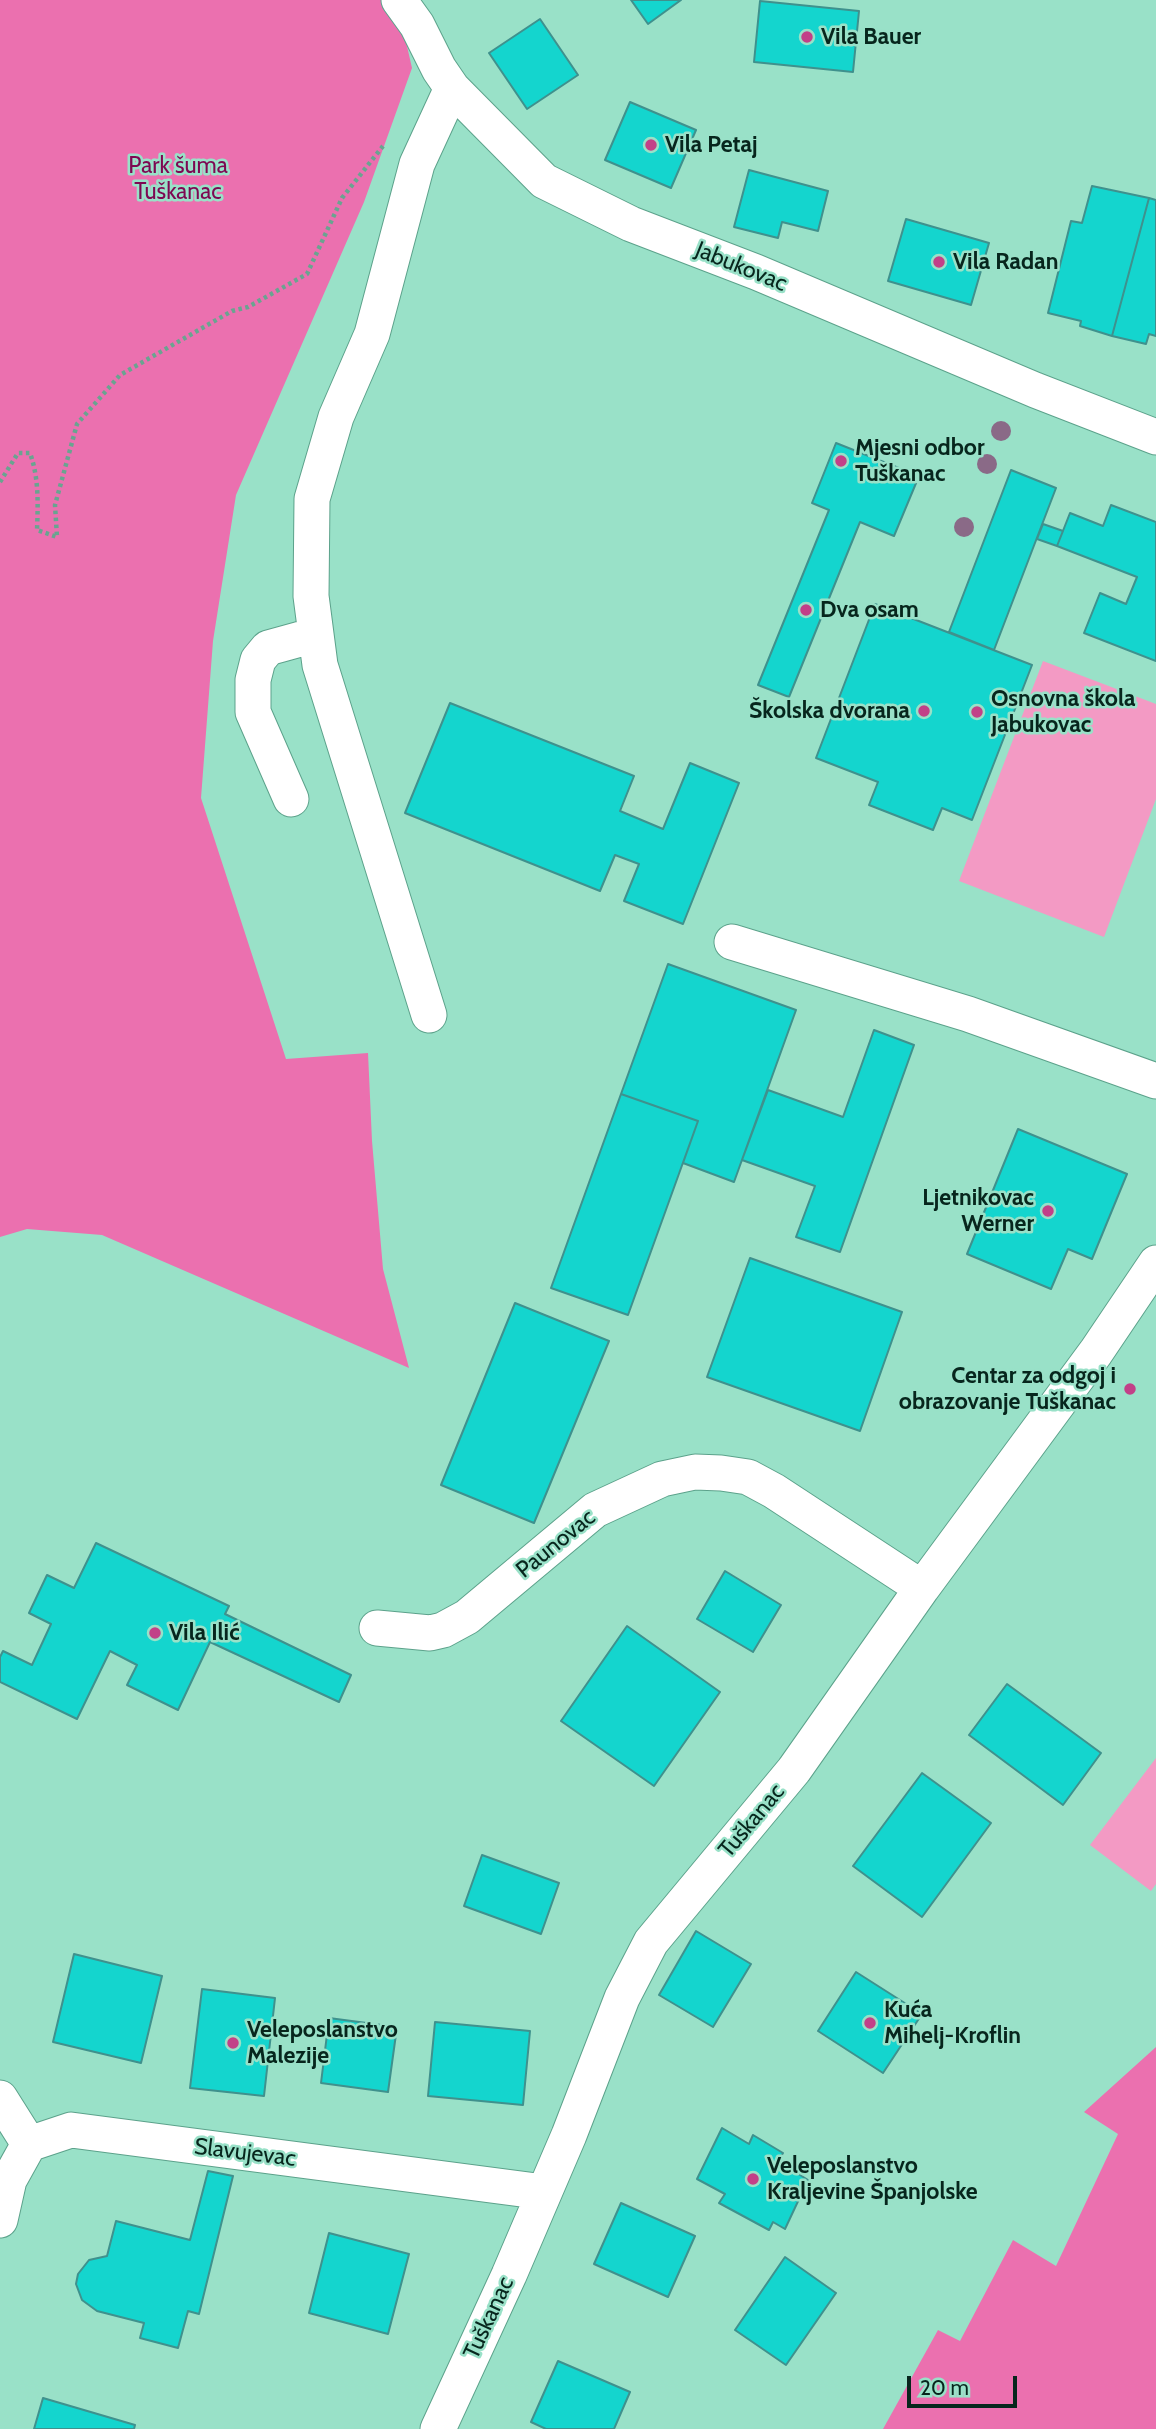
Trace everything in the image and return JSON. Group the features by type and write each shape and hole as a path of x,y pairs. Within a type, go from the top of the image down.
{"street":[{"name":"Jabukovac","path":"399,0 452,88 544,181 631,224 756,272 1035,390 1156,436"},
{"path":"429,1015 320,665 311,596 312,499 336,417 372,334 416,164 452,88"},
{"path":"290,799 253,712 253,680 258,660 268,648 315,635"},
{"path":"732,942 968,1014 1156,1081"},
{"name":"Tuškanac","path":"438,2429 509,2275 569,2135 622,1998 651,1942 794,1770 922,1588 1096,1352 1156,1263"},
{"name":"Paunovac","path":"377,1628 430,1633 443,1630 467,1617 494,1596 595,1510 662,1479 695,1472 748,1477 922,1588"},
{"path":"0,2098 29,2144 9,2180 0,2220"},
{"name":"Slavujevac","path":"29,2144 71,2130 544,2192"}],"path":[{"path":"0,482 18,453 30,453 35,467 37,530 57,537 55,505 77,424 120,375 232,312 248,307 307,274 342,198 384,145"}],"shaded area":[{"path":"1043,661 1156,704 1156,799 1104,937 959,881"},
{"path":"1156,1758 1156,1884 1151,1891 1090,1845"}],"green space":[{"name":"Park šuma Tuškanac","path":"0,0 381,0 404,33 412,68 364,202 236,495 213,641 201,798 286,1059 368,1053 372,1141 383,1269 409,1368 102,1235 27,1229 0,1237"},
{"path":"1156,2047 1156,2429 883,2429 938,2330 960,2341 1013,2240 1056,2266 1118,2134 1084,2112"}],"building":[{"path":"631,0 681,0 648,24"},
{"name":"Vila Bauer","path":"760,1 859,11 853,72 754,62"},
{"path":"540,19 578,75 527,109 489,53"},
{"name":"Vila Petaj","path":"630,102 696,130 671,188 605,160"},
{"path":"749,170 828,191 818,231 782,222 778,238 734,227"},
{"path":"1092,186 1149,198 1112,336 1080,326 1081,321 1048,313 1071,221 1082,223"},
{"path":"1149,198 1156,200 1156,336 1149,334 1146,344 1112,336"},
{"name":"Vila Radan","path":"906,219 989,243 971,305 888,281"},
{"name":"Dva osam","path":"836,443 919,476 894,536 860,522 789,697 758,685 829,510 812,503"},
{"path":"1011,470 1056,488 994,650 949,632"},
{"path":"1111,505 1156,522 1156,661 1084,633 1100,593 1126,604 1137,577 1057,546 1070,513 1103,526"},
{"path":"1043,524 1063,531 1057,546 1037,539"},
{"name":"Školska dvorana","path":"875,604 1032,665 972,820 942,808 933,830 869,805 878,782 816,758"},
{"path":"450,703 634,776 620,811 663,829 690,763 739,783 683,924 624,901 639,864 615,855 600,891 405,813"},
{"path":"668,964 796,1010 734,1182 683,1163 698,1121 621,1094"},
{"path":"874,1030 914,1045 840,1252 796,1237 815,1186 742,1160 768,1090 843,1117"},
{"path":"621,1094 698,1121 628,1315 551,1288"},
{"name":"Ljetnikovac Werner","path":"1018,1129 1127,1174 1092,1259 1068,1249 1051,1289 967,1254"},
{"path":"750,1258 902,1312 860,1431 707,1377"},
{"path":"515,1303 609,1341 534,1523 441,1485"},
{"name":"Vila Ilić","path":"96,1543 229,1606 225,1614 351,1675 339,1702 210,1642 178,1710 127,1685 137,1665 110,1651 77,1719 0,1682 0,1657 3,1651 32,1665 51,1624 29,1613 47,1575 74,1588"},
{"path":"725,1571 781,1605 753,1652 697,1619"},
{"path":"627,1626 720,1692 654,1786 561,1721"},
{"path":"1007,1684 1101,1753 1063,1805 969,1735"},
{"path":"922,1773 991,1823 922,1917 853,1866"},
{"path":"482,1855 559,1883 541,1934 464,1906"},
{"path":"696,1931 751,1964 713,2027 659,1995"},
{"path":"74,1954 162,1976 141,2063 53,2042"},
{"name":"Kuća Mihelj-Kroflin","path":"856,1972 922,2014 883,2073 818,2031"},
{"name":"Veleposlanstvo Malezije","path":"202,1989 275,1998 264,2096 190,2088"},
{"path":"329,2018 397,2027 388,2092 321,2083"},
{"path":"435,2022 530,2031 523,2105 428,2096"},
{"name":"Veleposlanstvo Kraljevine Španjolske","path":"722,2128 749,2144 753,2135 783,2153 778,2161 808,2180 785,2229 773,2222 769,2230 719,2203 725,2194 697,2179"},
{"path":"208,2171 233,2176 199,2314 188,2311 178,2348 140,2338 144,2323 97,2311 82,2300 76,2284 78,2274 89,2260 107,2256 116,2221 190,2240"},
{"path":"621,2203 695,2236 668,2297 594,2264"},
{"path":"329,2233 409,2254 388,2334 309,2313"},
{"path":"785,2257 836,2293 786,2365 735,2330"},
{"path":"558,2361 630,2392 614,2429 546,2429 531,2422"},
{"path":"43,2398 135,2425 134,2429 34,2429"}],"place":[{"name":"Vila Bauer","path":"807,37"},
{"name":"Vila Petaj","path":"651,145"},
{"name":"Vila Radan","path":"939,262"},
{"name":"Mjesni odbor Tuškanac","path":"841,461"},
{"name":"Dva osam","path":"806,610"},
{"name":"Školska dvorana","path":"924,711"},
{"name":"Osnovna škola Jabukovac","path":"977,712"},
{"name":"Ljetnikovac Werner","path":"1048,1211"},
{"name":"Centar za odgoj i obrazovanje Tuškanac","path":"1130,1389"},
{"name":"Vila Ilić","path":"155,1633"},
{"name":"Kuća Mihelj-Kroflin","path":"870,2023"},
{"name":"Veleposlanstvo Malezije","path":"233,2043"},
{"name":"Veleposlanstvo Kraljevine Španjolske","path":"753,2179"}]}
